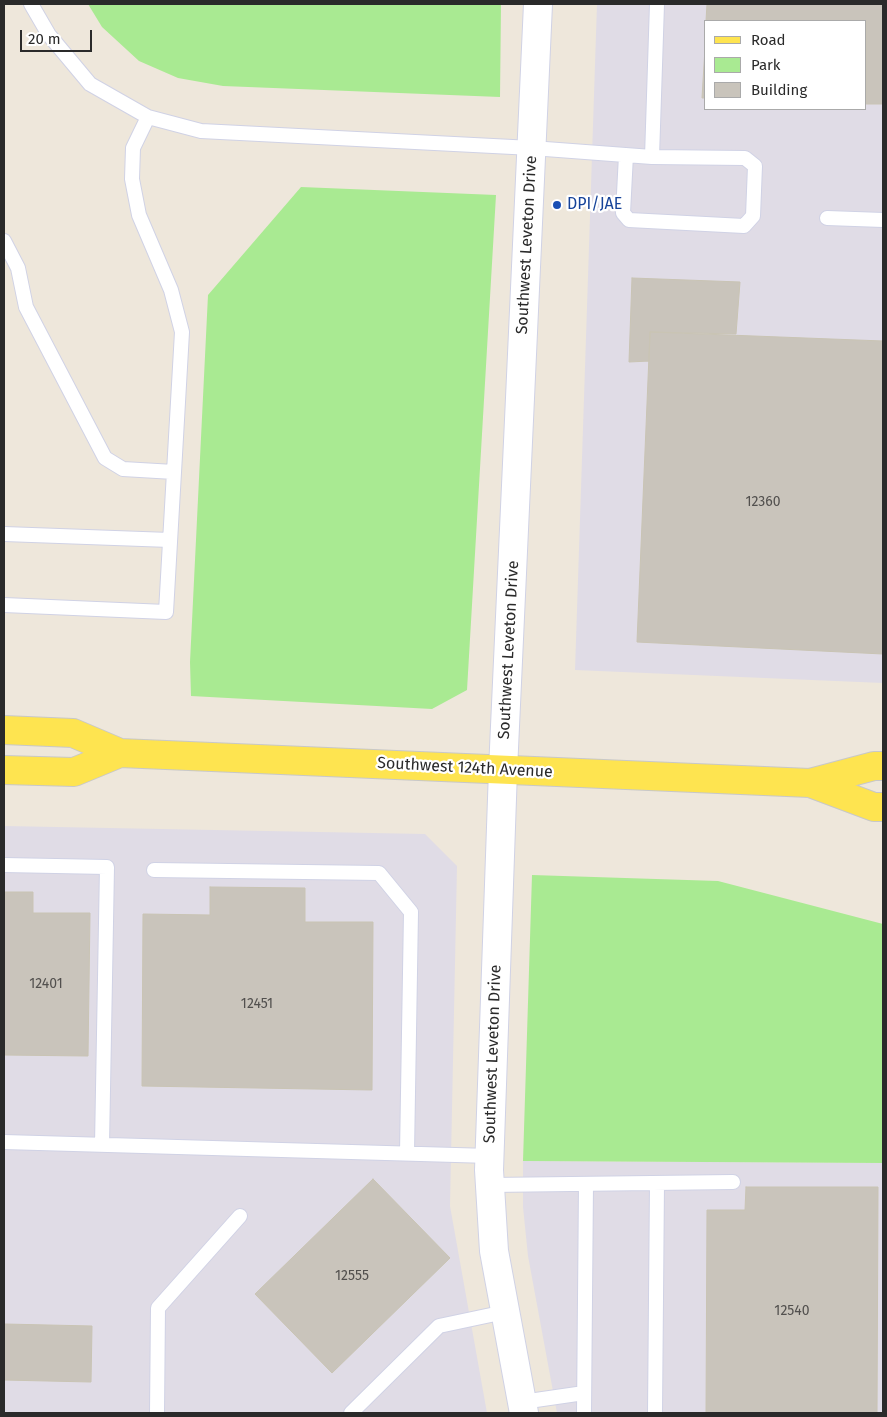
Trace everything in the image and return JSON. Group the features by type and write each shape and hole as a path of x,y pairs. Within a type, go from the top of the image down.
{"main road":[{"name":"Southwest 124th Avenue","path":"4,730 73,733 120,753 810,783 874,766 883,766"},
{"name":"Southwest 124th Avenue","path":"4,770 74,772 120,753"},
{"name":"Southwest 124th Avenue","path":"810,783 874,807 883,807"}],"street":[{"name":"Southwest Leveton Drive","path":"523,1407 494,1251 490,1156 503,770 538,4"}],"lane":[{"path":"31,4 49,35 90,84 148,117 201,131 532,148 626,155 652,157 745,158 755,166 753,216 744,226 629,220 623,214 626,155"},
{"path":"652,157 657,4"},
{"path":"4,605 166,612 182,332 171,290 139,215 132,179 133,148 148,117"},
{"path":"827,218 883,220"},
{"path":"4,241 18,268 26,307 104,458 123,469 174,472"},
{"path":"4,534 170,540"},
{"path":"4,864 107,867 102,1145"},
{"path":"154,870 379,873 411,912 407,1154"},
{"path":"4,1142 490,1156"},
{"path":"490,1185 732,1182"},
{"path":"654,1413 657,1183"},
{"path":"584,1413 586,1184"},
{"path":"157,1413 158,1308 240,1216"},
{"path":"350,1413 439,1326 505,1312"},
{"path":"523,1407 584,1393"}],"shaded area":[{"path":"597,4 883,4 883,683 575,670"},
{"path":"4,826 425,834 457,866 450,1206 487,1413 4,1413"},
{"path":"523,1161 883,1163 883,1413 557,1413 528,1256 523,1207"}],"green space":[{"path":"88,4 501,4 500,97 223,86 178,78 139,61 102,27"},
{"path":"301,187 496,195 467,690 432,709 191,696 190,662 208,295"},
{"path":"532,875 718,881 883,924 883,1163 523,1161"}],"building":[{"path":"707,4 883,4 883,104 867,104 867,20 706,20"},
{"path":"704,65 704,98 702,98"},
{"path":"632,278 740,282 736,334 650,332 649,361 629,362"},
{"path":"650,332 883,341 883,654 637,642"},
{"path":"210,887 305,888 305,922 373,922 372,1090 142,1086 143,914 210,915"},
{"path":"4,892 33,892 33,913 90,913 88,1056 4,1055"},
{"path":"373,1179 450,1258 332,1373 255,1294"},
{"path":"746,1187 878,1187 877,1413 706,1413 707,1210 745,1210"},
{"path":"4,1324 92,1326 91,1382 4,1380"}],"place":[{"name":"DPI/JAE","path":"557,205"}]}
